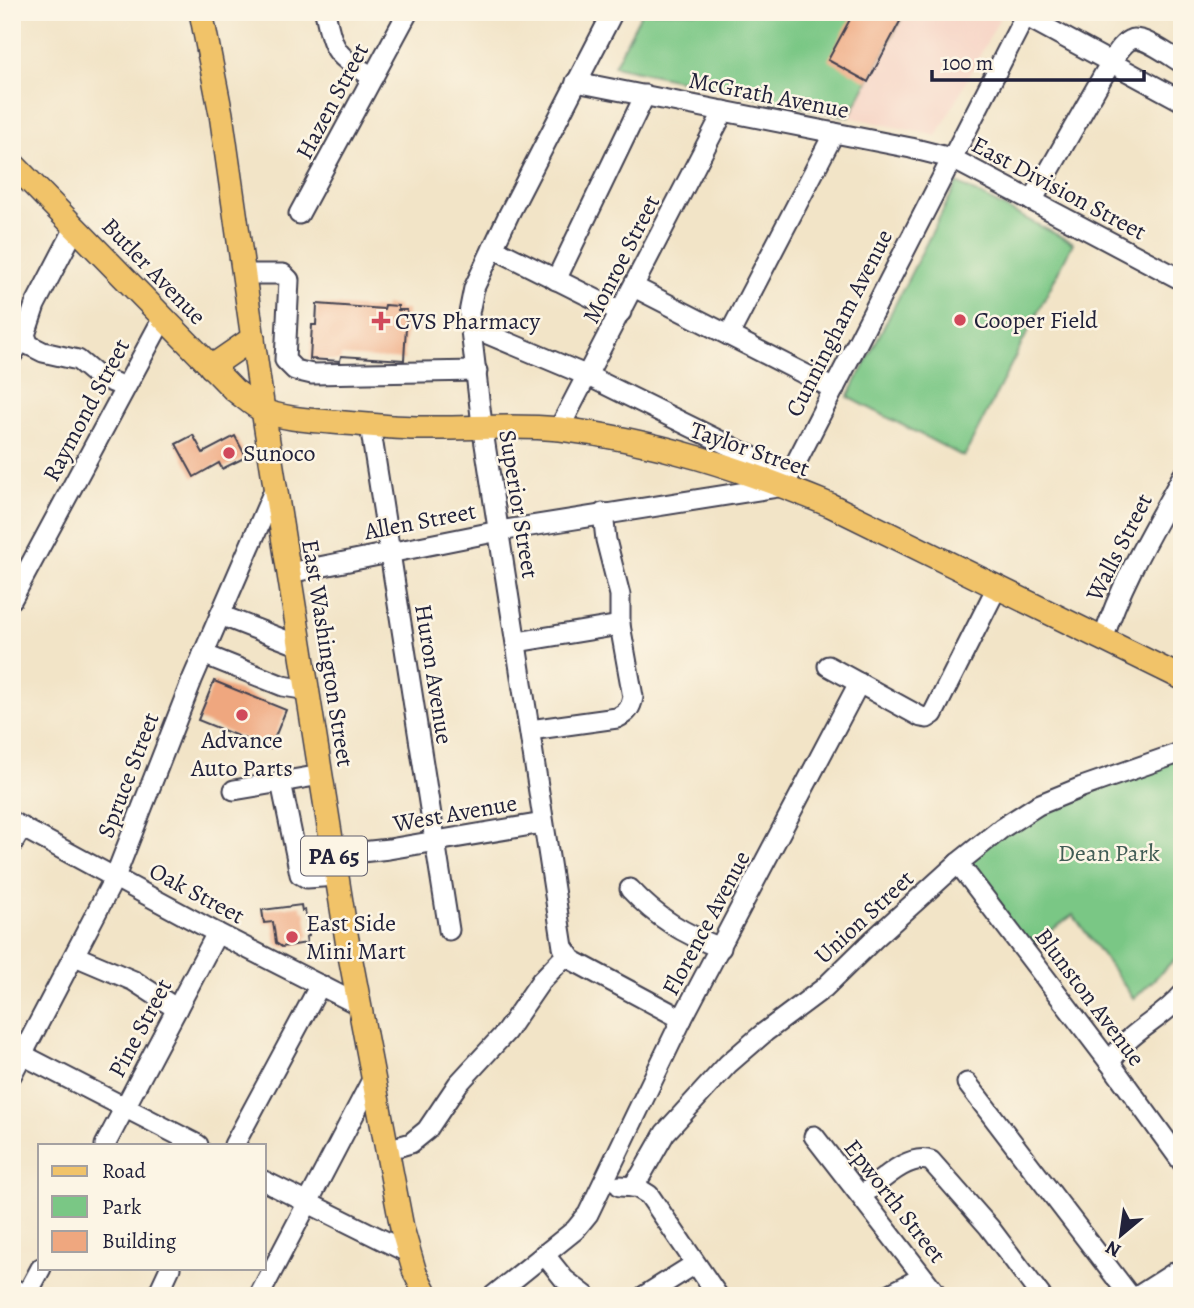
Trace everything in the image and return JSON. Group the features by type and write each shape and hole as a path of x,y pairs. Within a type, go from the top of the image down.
{"main road":[{"name":"East Washington Street","path":"201,12 221,114 263,411 359,1005 407,1252 427,1296"},
{"name":"Butler Avenue","path":"12,163 234,390 263,411"},
{"path":"211,367 253,338"},
{"name":"Taylor Street","path":"263,411 299,418 370,425 423,428 482,425 559,429 680,452 786,480 830,505 1182,678"}],"street":[{"path":"325,12 335,50 343,59 373,77"},
{"name":"Hazen Street","path":"299,214 408,12"},
{"name":"Superior Street","path":"567,954 563,947 482,425 470,300 493,248 613,12"},
{"path":"1026,14 1176,98 1182,72"},
{"name":"Cunningham Avenue","path":"786,480 1026,14"},
{"path":"1032,201 1111,62 1127,42 1135,38 1146,42 1182,63"},
{"name":"McGrath Avenue","path":"576,82 834,132 951,158"},
{"path":"556,280 645,95"},
{"name":"Monroe Street","path":"559,429 589,376 724,111"},
{"path":"729,335 834,132"},
{"name":"East Division Street","path":"951,158 1182,280"},
{"path":"12,355 25,335 36,305 75,228"},
{"path":"493,248 621,312"},
{"path":"245,274 283,274 289,280 285,360 295,370 312,374 477,371"},
{"path":"634,287 834,389"},
{"name":"Raymond Street","path":"12,599 163,318"},
{"name":"Taylor Street","path":"471,327 589,376 786,480"},
{"path":"25,335 29,345 43,352 78,360 97,376 125,387"},
{"name":"Huron Avenue","path":"370,425 449,930"},
{"name":"Walls Street","path":"1104,640 1122,587 1182,477"},
{"path":"530,730 617,718 626,714 631,706 633,696 620,625 620,596 606,540 603,513 786,480"},
{"name":"Spruce Street","path":"12,1074 17,1052 75,956 115,877 203,654 276,486"},
{"name":"Allen Street","path":"289,573 391,551 603,513"},
{"path":"828,666 927,718 933,714 997,587"},
{"path":"220,615 300,646"},
{"path":"517,642 620,625"},
{"path":"203,654 283,686 308,690"},
{"name":"Florence Avenue","path":"601,1187 682,1019 859,683"},
{"name":"Union Street","path":"632,1187 665,1133 728,1064 765,1032 824,988 958,863 1002,828 1038,806 1082,787 1182,752"},
{"path":"234,790 321,775"},
{"name":"West Avenue","path":"281,782 300,874 307,878 335,866 436,842 544,823"},
{"name":"Oak Street","path":"15,831 115,877 217,933 359,1005"},
{"name":"Blunston Avenue","path":"958,863 1182,1162"},
{"path":"630,889 648,908 668,923 692,937 721,948"},
{"name":"Pine Street","path":"106,1144 217,933"},
{"path":"387,1150 418,1138 434,1122 458,1084 506,1032 541,981 567,954 572,960 682,1019"},
{"path":"75,956 134,981 177,1009"},
{"path":"235,1144 320,985"},
{"path":"1110,1063 1119,1046 1172,1006 1182,995"},
{"path":"17,1052 196,1144"},
{"path":"259,1296 373,1078"},
{"path":"967,1083 1130,1296"},
{"name":"Epworth Street","path":"814,1136 938,1296"},
{"path":"861,1196 909,1163 923,1158 932,1161 981,1217 1041,1296"},
{"path":"266,1182 407,1252"},
{"path":"493,1296 575,1230 588,1214 601,1187 632,1187 649,1195 653,1200 718,1296"},
{"path":"544,1254 564,1279 586,1296"},
{"path":"644,1296 695,1264"},
{"path":"1138,1296 1182,1268"},
{"path":"12,1288 26,1296 40,1270"},
{"path":"157,1296 169,1270"},
{"path":"886,1296 923,1277"}],"shaded area":[{"path":"642,12 1003,12 937,136 614,66"}],"green space":[{"path":"642,12 905,12 849,117 614,66"},
{"name":"Cooper Field","path":"957,183 1073,243 964,457 848,397"},
{"name":"Dean Park","path":"1182,752 1182,952 1134,999 1073,915 1024,950 958,863 1002,828"}],"building":[{"path":"854,12 905,12 868,82 828,60"},
{"name":"CVS Pharmacy","path":"317,304 384,309 385,305 407,310 404,360 341,356 340,361 310,359 312,325 316,325"},
{"path":"193,435 203,453 235,436 246,457 222,469 219,463 194,477 176,444"},
{"name":"Advance Auto Parts","path":"214,681 286,710 270,749 198,720"},
{"path":"301,905 302,911 305,910 309,936 306,937 307,943 282,947 276,943 273,922 264,923 262,910"}],"place":[{"name":"Cooper Field","path":"960,320"},
{"name":"CVS Pharmacy","path":"381,321"},
{"name":"Sunoco","path":"229,453"},
{"name":"Advance Auto Parts","path":"242,715"},
{"name":"East Side Mini Mart","path":"292,937"}]}
